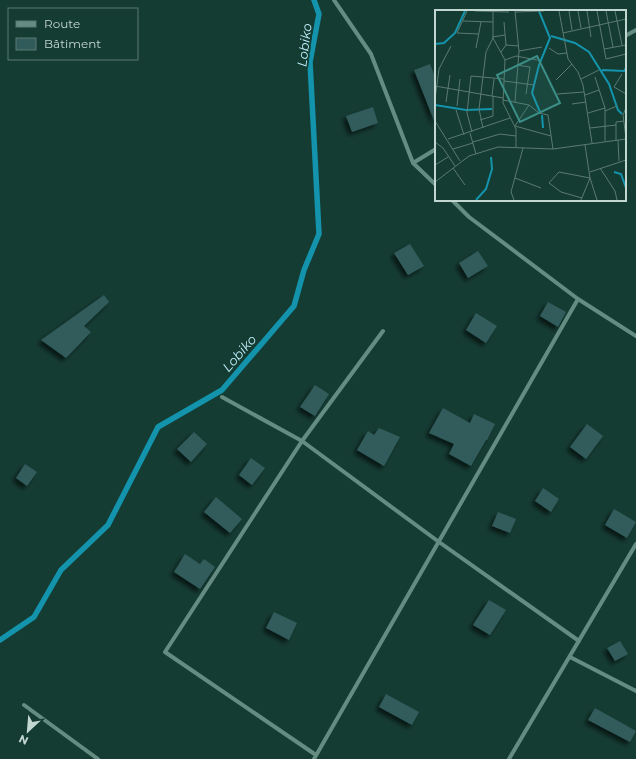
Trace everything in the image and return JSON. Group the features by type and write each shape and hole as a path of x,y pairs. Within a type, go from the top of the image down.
{"street":[{"path":"334,0 371,54 414,163 435,184"},
{"path":"626,35 636,30"},
{"path":"414,163 435,150"},
{"path":"453,201 469,217 578,299 636,336"},
{"path":"383,331 302,441 164,652 315,757 578,299"},
{"path":"222,397 302,441 439,542 579,641"},
{"path":"509,759 636,544"},
{"path":"570,657 636,691"},
{"path":"24,705 98,759"}],"building":[{"path":"430,64 435,76 435,123 414,70"},
{"path":"373,107 378,123 352,132 346,116"},
{"path":"410,244 424,266 408,275 394,253"},
{"path":"478,251 488,266 468,278 459,263"},
{"path":"104,295 109,302 84,326 91,332 66,358 41,340"},
{"path":"548,302 566,312 558,327 540,316"},
{"path":"476,313 497,326 486,343 466,330"},
{"path":"315,385 329,394 315,416 300,407"},
{"path":"443,408 470,423 474,414 495,424 471,466 449,454 454,444 429,433"},
{"path":"587,424 603,436 586,459 570,447"},
{"path":"379,428 400,437 384,466 357,450 368,431 374,435"},
{"path":"194,432 207,444 191,462 177,449"},
{"path":"251,458 265,468 252,485 239,475"},
{"path":"25,464 37,472 27,486 16,478"},
{"path":"543,488 559,499 551,512 535,501"},
{"path":"216,497 242,519 230,533 204,512"},
{"path":"614,509 636,522 627,538 605,525"},
{"path":"498,512 516,519 510,533 492,526"},
{"path":"185,554 200,564 204,559 215,567 200,589 174,572"},
{"path":"489,600 506,610 490,635 473,625"},
{"path":"274,612 297,623 289,640 266,628"},
{"path":"620,641 628,654 615,661 607,648"},
{"path":"386,694 419,712 412,725 379,707"},
{"path":"595,708 636,731 630,742 588,720"}],"waterway":[{"name":"Lobiko","path":"0,640 34,617 61,570 108,525 158,427 222,390 294,306 304,270 319,234 310,62 319,14 314,0"}]}
